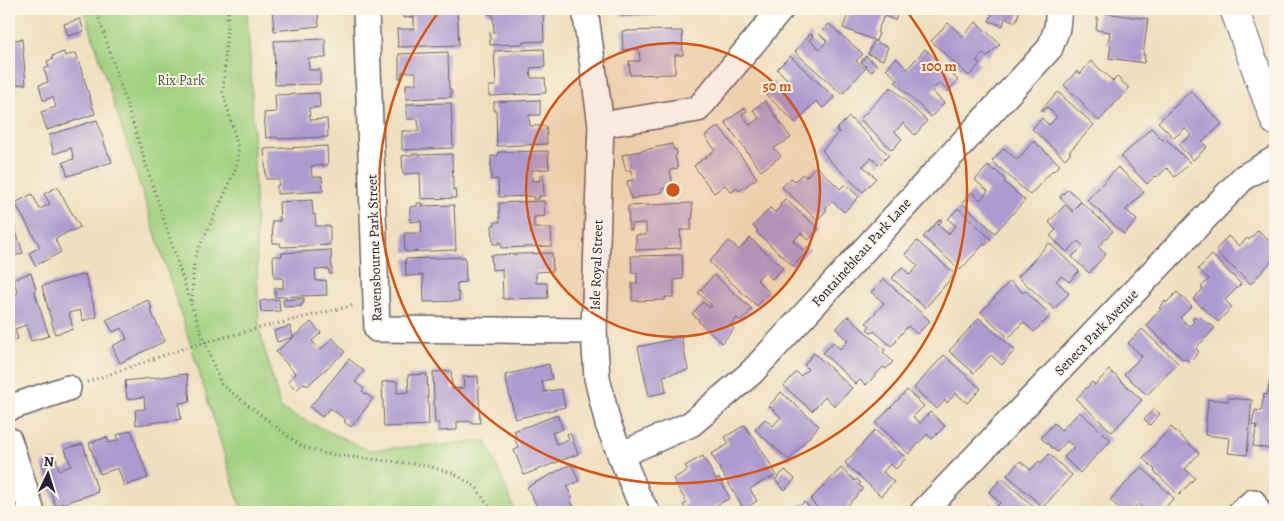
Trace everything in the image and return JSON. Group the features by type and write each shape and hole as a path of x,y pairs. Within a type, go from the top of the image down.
{"main road":[{"path":"1234,9 1275,121"}],"street":[{"name":"Ravensbourne Park Street","path":"366,9 377,329 594,331"},
{"name":"Isle Royal Street","path":"586,9 601,124 594,331 598,378 608,424 638,497 647,512"},
{"path":"601,124 698,109 781,9"},
{"name":"Fontainebleau Park Lane","path":"620,455 691,424 751,372 1050,48 1057,28 1059,9"},
{"name":"Seneca Park Avenue","path":"923,512 1244,177 1275,159"},
{"path":"9,408 68,388"},
{"path":"9,440 32,512"},
{"path":"1241,512 1253,502 1258,512"}],"path":[{"path":"96,9 192,304 221,384 301,446 326,454 424,465 453,473 476,487 492,512"},
{"path":"192,304 194,258 238,162 238,147 223,92 228,9"},
{"path":"68,388 205,343 376,300"}],"green space":[{"name":"Rix Park","path":"84,9 247,9 252,92 259,328 281,409 368,450 486,441 516,512 242,512"}],"building":[{"path":"272,9 306,9 306,12 318,11 319,26 274,31"},
{"path":"402,9 457,9 459,45 398,47 397,29 414,29 414,17 403,18"},
{"path":"487,9 543,9 544,41 490,45 490,33 494,32 493,14 487,14"},
{"path":"621,9 668,9 668,11 657,12 657,15 621,16"},
{"path":"850,9 900,9 895,20 884,16 877,32 879,33 876,41 843,28"},
{"path":"991,9 1020,9 1016,22 1005,18 1003,26 989,21 992,14 989,13"},
{"path":"1098,12 1148,19 1143,55 1145,55 1144,63 1109,58 1111,45 1108,44 1110,32 1096,30"},
{"path":"80,19 84,31 68,36 64,24"},
{"path":"976,22 1000,44 987,57 983,53 976,61 980,64 969,76 931,41 948,23 963,36"},
{"path":"829,24 863,54 856,61 865,69 842,94 795,52 810,34 813,36 809,40 820,49 827,41 819,34"},
{"path":"622,31 682,31 683,55 675,55 675,74 630,75 629,61 640,61 639,49 623,50"},
{"path":"22,39 26,84 12,85 11,74 9,75 9,41"},
{"path":"325,39 326,58 308,58 309,70 320,70 320,84 275,85 274,41"},
{"path":"874,41 888,47 883,60 868,54"},
{"path":"544,49 545,67 530,68 531,78 545,78 546,93 489,96 489,86 496,86 494,51"},
{"path":"925,49 958,80 948,91 939,83 932,91 944,103 931,117 895,82 898,80 886,69 896,58 907,69"},
{"path":"64,52 65,56 76,53 95,114 47,130 41,112 56,107 53,97 43,100 39,85 48,82 44,69 49,67 47,61 53,59 52,56"},
{"path":"448,52 451,97 406,99 406,84 416,84 416,72 402,72 402,78 399,78 399,54"},
{"path":"790,56 834,97 823,108 816,101 796,123 764,93 774,82 782,89 789,81 777,69"},
{"path":"866,56 877,65 871,72 861,62"},
{"path":"1091,61 1113,81 1117,77 1129,88 1099,121 1064,85 1077,71 1080,74"},
{"path":"891,87 927,121 915,135 903,123 895,132 902,139 892,150 860,119"},
{"path":"1191,91 1222,124 1202,142 1207,147 1193,160 1179,145 1191,135 1185,128 1174,138 1158,122"},
{"path":"1058,92 1094,125 1065,159 1032,129 1042,118 1049,125 1057,117 1047,107 1043,112 1041,110"},
{"path":"319,93 320,107 309,108 310,120 327,119 328,137 266,138 264,113 276,112 275,95"},
{"path":"540,100 540,115 529,115 530,126 546,126 547,144 497,146 494,102"},
{"path":"765,101 791,138 774,148 781,156 761,171 725,122 745,108 747,111 742,114 750,125 759,118 753,110"},
{"path":"451,103 453,148 402,150 402,131 419,131 418,119 407,119 407,104"},
{"path":"849,117 889,155 879,165 871,158 863,166 876,178 863,192 826,157 822,150 839,132 836,130"},
{"path":"97,120 112,162 68,176 63,162 74,159 71,148 54,154 49,135"},
{"path":"719,126 757,178 739,191 737,188 731,192 725,185 714,193 694,166 715,150 705,136"},
{"path":"1151,128 1163,140 1165,138 1190,163 1175,177 1167,168 1147,184 1121,157"},
{"path":"1034,141 1060,165 1030,195 992,161 1004,148 1017,160"},
{"path":"672,144 674,150 676,149 677,155 675,156 678,168 670,170 673,186 662,189 663,192 631,199 627,181 633,180 631,170 626,171 622,155"},
{"path":"327,146 328,165 311,166 312,177 322,177 323,191 277,194 279,179 266,179 264,149"},
{"path":"548,151 549,169 532,170 532,181 540,181 540,175 543,175 544,196 539,196 539,199 533,199 533,196 499,197 498,179 491,180 491,156 498,156 498,152"},
{"path":"412,154 452,154 453,190 455,189 456,198 421,199 420,173 403,174 402,156"},
{"path":"816,166 840,189 845,184 859,197 844,212 832,201 825,208 827,210 817,220 782,187 791,178 795,181 802,174 806,177"},
{"path":"988,166 1006,180 1004,182 1025,200 995,233 962,203 972,192 980,200 988,191 975,180"},
{"path":"1118,167 1144,192 1126,210 1137,220 1124,234 1087,200"},
{"path":"57,187 80,227 55,239 61,252 35,266 29,253 40,247 15,203 32,194 40,209 50,204 44,194"},
{"path":"1068,189 1081,201 1075,208 1081,202 1113,231 1098,247 1106,254 1089,273 1072,257 1083,246 1078,241 1067,252 1050,236 1056,230 1049,222 1065,205 1073,211 1060,197"},
{"path":"785,199 819,229 809,240 801,233 793,241 804,251 808,246 810,249 793,266 756,232 758,231 753,226 770,208 775,212"},
{"path":"312,200 316,226 330,226 330,245 281,247 280,243 273,243 272,221 280,221 279,202"},
{"path":"544,201 545,216 534,217 534,228 551,228 552,246 501,248 501,242 493,244 492,225 495,225 495,222 500,222 499,203"},
{"path":"417,203 423,203 422,206 454,205 456,250 405,252 404,233 422,233 421,221 410,222 410,207 417,206"},
{"path":"692,203 693,218 691,218 691,230 680,230 681,248 636,250 636,235 646,235 646,223 631,224 632,230 629,230 628,206"},
{"path":"958,208 991,239 960,270 923,237 940,219 942,221 938,225 948,234 956,226 948,219"},
{"path":"9,209 23,253 9,258"},
{"path":"1258,230 1275,246 1275,257 1251,284 1215,251 1228,236 1239,246 1247,238 1249,240"},
{"path":"750,238 783,268 772,279 764,272 757,280 769,292 757,306 709,262 729,241 739,250"},
{"path":"917,241 955,274 925,308 892,278 902,267 910,275 918,266 905,254"},
{"path":"1049,243 1079,271 1069,282 1061,276 1056,281 1069,293 1054,309 1018,277"},
{"path":"331,250 332,274 329,274 329,269 315,270 316,281 326,280 327,295 275,297 275,288 283,288 283,278 274,278 273,256 282,256 282,253"},
{"path":"552,253 553,271 536,272 536,283 547,283 548,298 503,299 502,269 492,270 491,255"},
{"path":"682,255 683,279 674,280 674,297 665,297 665,300 632,301 632,283 637,283 637,273 632,273 631,256"},
{"path":"1212,255 1241,284 1225,300 1232,307 1218,322 1193,299 1203,289 1201,287 1209,279 1198,269"},
{"path":"465,257 466,282 457,283 459,301 424,302 423,275 406,276 405,259"},
{"path":"31,273 36,289 34,290 49,336 31,341 26,325 15,329 18,339 9,342 9,296 18,293 13,279"},
{"path":"85,274 97,317 83,321 80,310 69,313 73,329 55,334 42,286"},
{"path":"714,275 752,309 741,321 737,318 731,325 734,329 722,343 692,314 703,302 710,308 712,306 698,293"},
{"path":"884,279 930,321 917,334 908,326 891,346 874,331 872,333 867,329 870,326 866,323 884,303 871,292"},
{"path":"1010,281 1023,293 1025,291 1051,315 1034,332 1023,322 1009,338 981,312"},
{"path":"1177,292 1192,306 1180,318 1189,326 1194,322 1192,319 1194,316 1197,318 1199,316 1215,328 1196,348 1199,352 1190,362 1186,359 1184,360 1146,325 1161,309 1159,308 1165,301 1166,303"},
{"path":"304,298 302,306 284,307 283,300"},
{"path":"279,299 280,311 261,312 260,301"},
{"path":"148,300 152,308 150,309 165,341 120,363 112,346 127,339 122,328 113,332 106,320"},
{"path":"848,316 885,350 883,352 893,362 886,369 883,367 866,385 860,380 856,384 823,353 833,342 840,349 848,341 836,329"},
{"path":"979,318 1015,350 1002,365 991,355 974,373 949,351"},
{"path":"311,322 321,333 312,341 320,350 333,338 345,352 307,386 304,383 296,390 288,381 296,374 276,352"},
{"path":"290,326 293,337 277,342 274,331"},
{"path":"1142,329 1178,363 1147,395 1124,374 1142,356 1128,343"},
{"path":"681,336 688,370 663,376 666,392 649,396 638,347"},
{"path":"814,353 852,388 835,406 825,397 812,411 784,386 796,372 801,376 808,369 804,365"},
{"path":"944,355 981,389 967,403 956,393 947,403 945,400 937,409 914,388"},
{"path":"349,359 364,371 355,382 364,389 362,391 373,399 351,427 344,422 346,420 330,408 322,417 310,407"},
{"path":"549,364 552,379 542,381 544,392 561,389 565,407 515,419 505,375"},
{"path":"1109,370 1142,400 1112,432 1076,399 1092,382 1095,385"},
{"path":"451,371 452,389 464,388 463,377 478,376 480,423 471,423 471,421 457,422 457,430 439,431 439,423 435,423 433,372"},
{"path":"187,374 190,402 179,403 181,419 136,425 135,410 145,409 144,397 127,399 125,381"},
{"path":"427,374 429,425 384,427 382,382 397,381 397,393 409,392 408,375"},
{"path":"1271,376 1275,377 1275,442 1272,449 1253,446 1257,426 1252,425 1255,410 1261,411 1264,394 1267,395"},
{"path":"907,390 924,406 913,417 920,423 930,412 945,426 932,439 927,434 909,454 876,423"},
{"path":"781,392 819,426 789,460 755,430 765,419 773,426 781,417 769,406"},
{"path":"1228,398 1252,400 1247,455 1228,453 1230,438 1205,435 1208,399 1228,401"},
{"path":"1154,409 1160,414 1150,425 1144,419"},
{"path":"1080,412 1111,440 1080,473 1064,457 1074,447 1067,441 1057,452 1041,438 1054,423 1061,430"},
{"path":"557,415 563,429 552,433 556,444 569,439 567,434 570,433 578,454 524,475 514,450 519,448 515,440 517,439 514,431"},
{"path":"745,425 777,475 750,489 757,501 744,509 711,454 729,444 725,437"},
{"path":"1171,427 1199,453 1185,469 1195,478 1179,495 1143,458"},
{"path":"131,430 148,478 124,486 118,468 100,474 89,443 107,437 109,443 118,440 117,435"},
{"path":"875,430 906,458 896,469 890,464 883,472 894,482 881,496 845,463"},
{"path":"83,444 98,492 55,506 42,463 56,459 59,470 71,466 65,449"},
{"path":"1049,454 1072,475 1043,507 1007,475 1020,461 1031,470"},
{"path":"703,456 716,480 719,478 730,498 705,512 687,512 683,505 687,503 673,479 688,470 685,466"},
{"path":"571,464 579,481 567,487 576,511 540,512 527,487"},
{"path":"1141,467 1174,498 1161,512 1142,512 1145,510 1138,504 1131,512 1124,512 1110,500"},
{"path":"841,468 855,481 857,479 863,489 846,507 851,512 822,512 810,500"},
{"path":"785,470 795,479 785,490 775,480"},
{"path":"1002,478 1039,512 980,512 987,505 993,510 1000,503 989,492"},
{"path":"804,502 815,512 794,512"}]}
